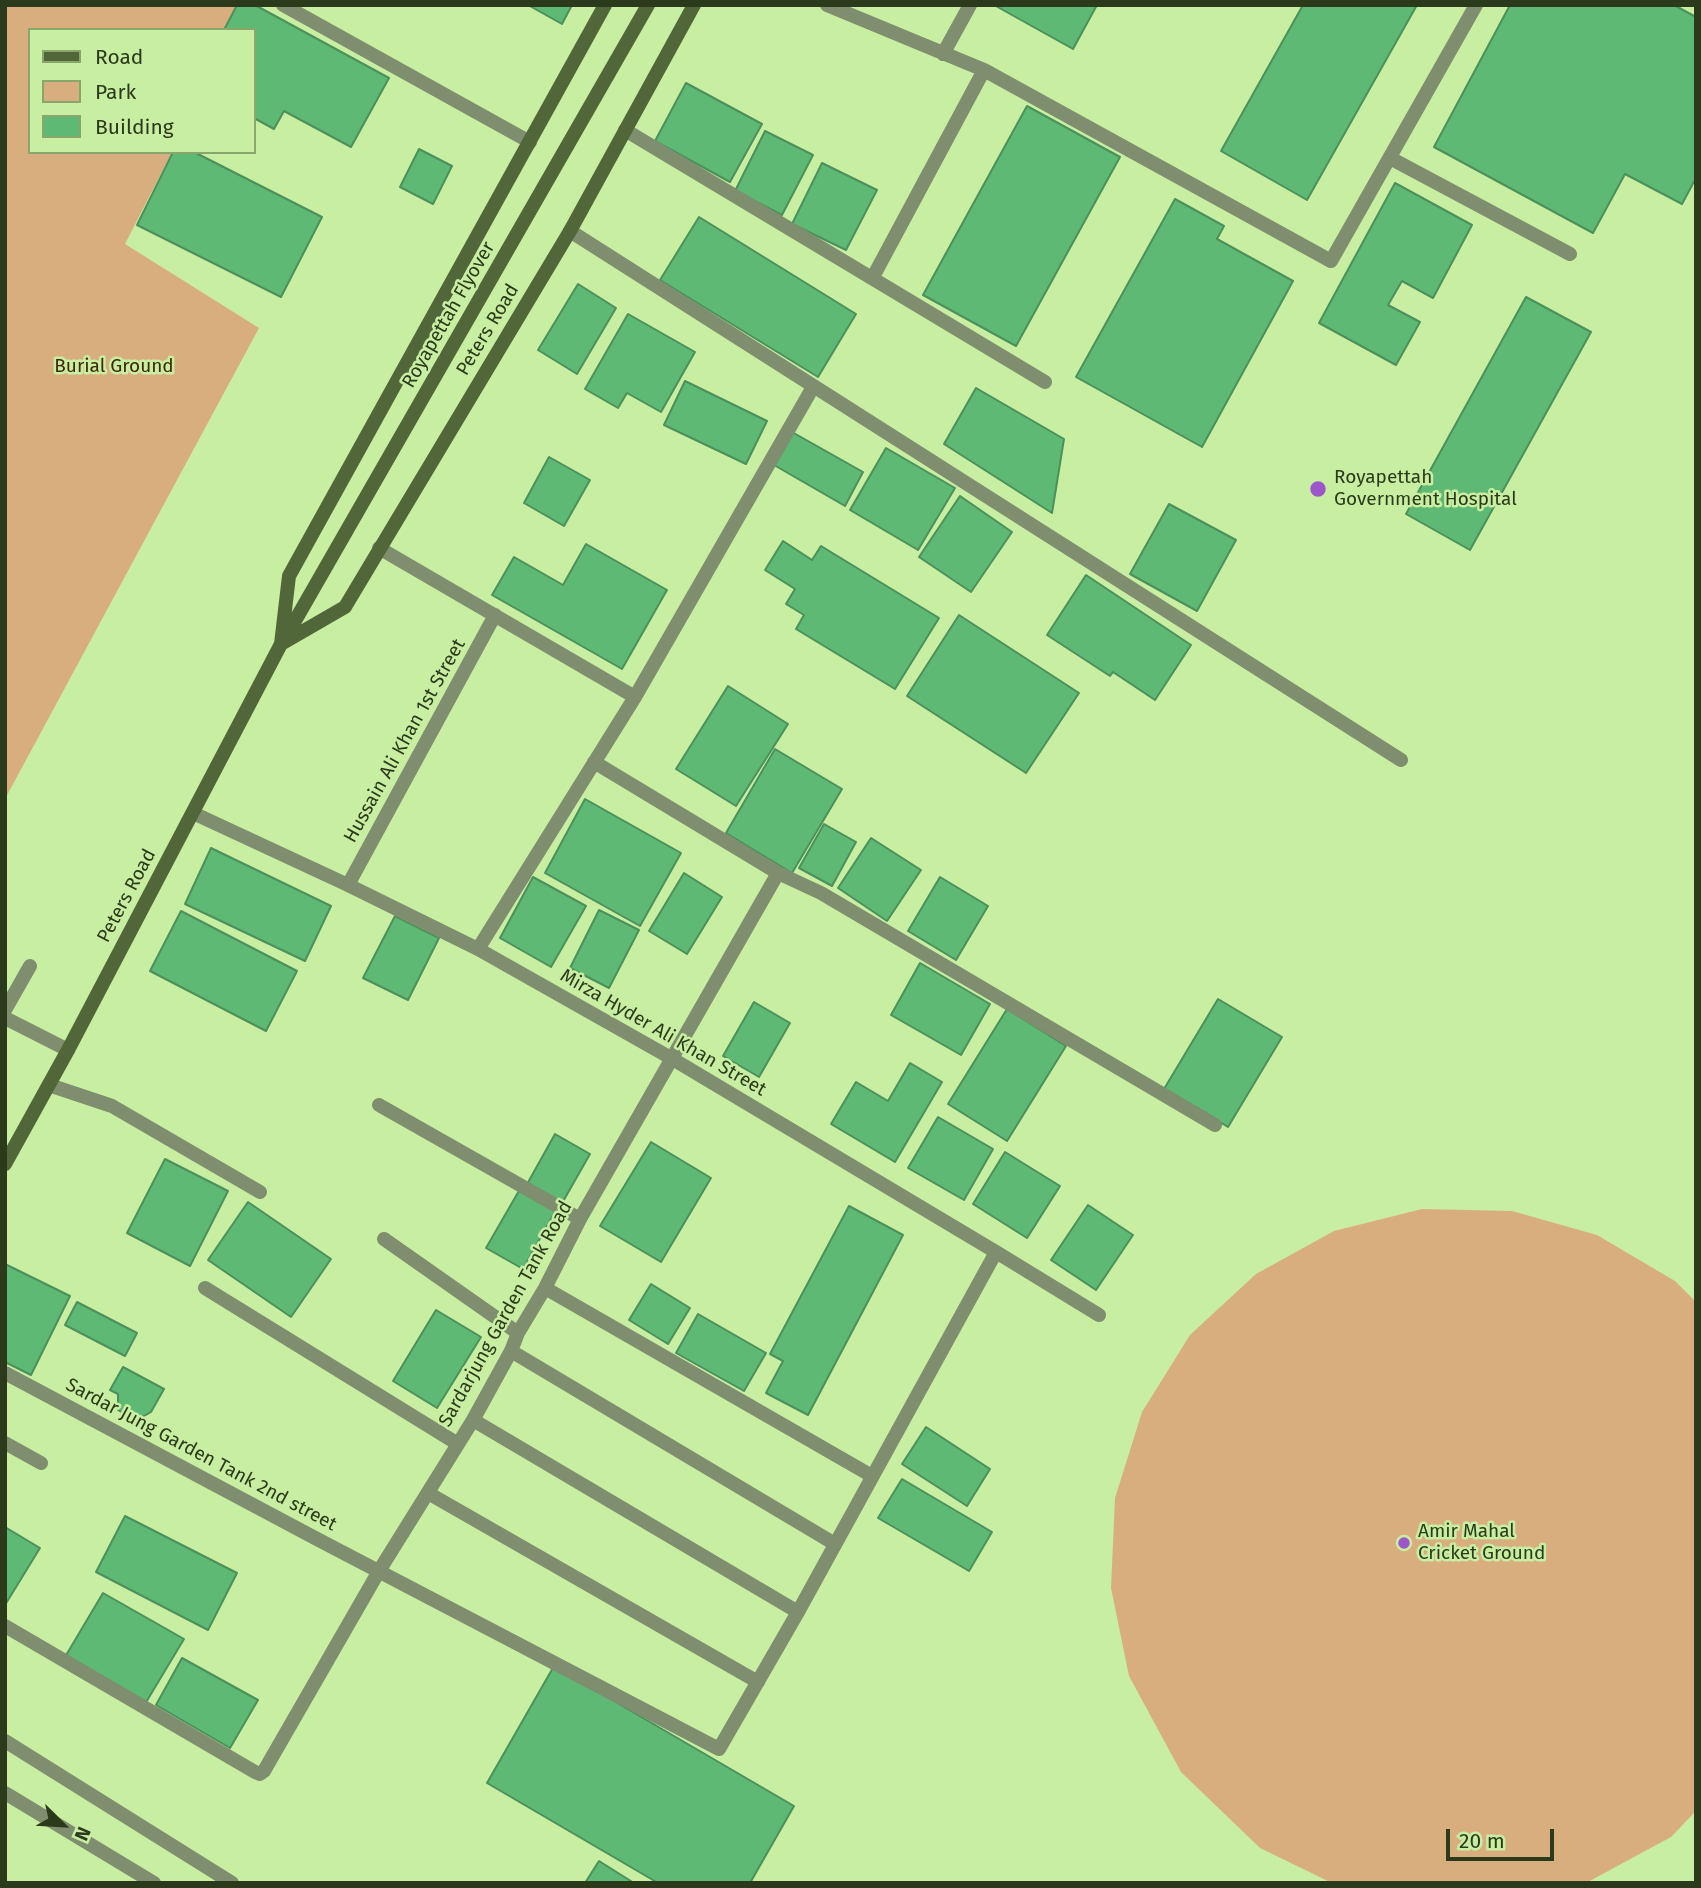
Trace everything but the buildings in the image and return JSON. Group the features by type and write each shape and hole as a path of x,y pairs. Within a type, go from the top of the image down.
{"main road":[{"name":"Peters Road","path":"5,1164 68,1050 281,644 289,576 605,5"},
{"name":"Royapettah Flyover","path":"281,644 649,5"},
{"name":"Peters Road","path":"281,644 345,607 570,231 694,5"}],"street":[{"path":"283,5 530,142"},
{"path":"827,5 984,70 1331,261 1476,5"},
{"path":"943,54 970,5"},
{"path":"873,277 984,70"},
{"path":"625,130 1045,382"},
{"path":"1390,158 1570,254"},
{"path":"570,231 1401,760"},
{"path":"478,949 635,697 813,387"},
{"path":"379,548 635,697"},
{"name":"Hussain Ali Khan 1st Street","path":"348,885 495,615"},
{"path":"594,762 778,873 833,900 1215,1125"},
{"name":"Mirza Hyder Ali Khan Street","path":"193,813 478,949 671,1058 1099,1315"},
{"name":"Sardarjung Garden Tank Road","path":"5,1626 255,1772 260,1774 264,1771 379,1571 473,1420 580,1219 778,873"},
{"path":"5,1010 30,966"},
{"path":"5,1018 68,1050"},
{"path":"48,1085 112,1106 260,1192"},
{"path":"379,1105 580,1219"},
{"path":"384,1239 518,1333"},
{"path":"428,1493 758,1682 996,1252"},
{"path":"205,1288 458,1444"},
{"path":"545,1288 872,1476"},
{"path":"511,1351 835,1544"},
{"name":"Sardar Jung Garden Tank 2nd street","path":"5,1373 719,1749 758,1682"},
{"path":"473,1420 797,1612"},
{"path":"5,1443 41,1463"},
{"path":"5,1741 232,1883"},
{"path":"5,1793 154,1883"}],"green space":[{"name":"Burial Ground","path":"5,5 249,5 237,28 28,28 28,154 171,154 125,244 259,328 5,799"},
{"name":"Amir Mahal Cricket Ground","path":"1422,1209 1512,1211 1597,1235 1675,1281 1696,1302 1696,1811 1671,1837 1586,1883 1332,1883 1260,1848 1181,1772 1129,1676 1111,1588 1115,1498 1142,1412 1190,1335 1256,1274 1334,1231"}],"place":[{"name":"Royapettah Government Hospital","path":"1318,489"},
{"name":"Amir Mahal Cricket Ground","path":"1404,1543"}]}
